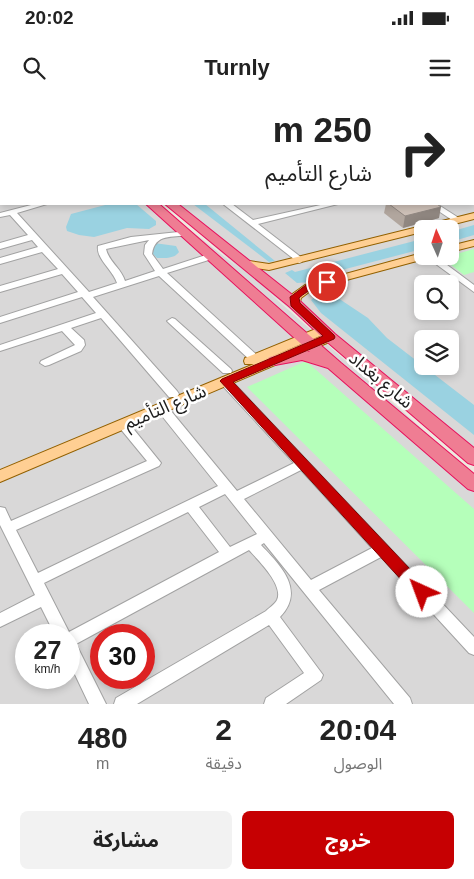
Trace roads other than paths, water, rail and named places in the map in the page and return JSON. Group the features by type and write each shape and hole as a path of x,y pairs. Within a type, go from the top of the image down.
{"highway":[{"name":"شارع بغداد","path":"153,205 336,367 474,484"},
{"name":"شارع بغداد","path":"172,205 295,304 326,334 474,458"},
{"path":"275,360 303,355 336,367"}],"main road":[{"path":"458,220 474,216"},
{"path":"243,262 269,267 414,231"},
{"path":"459,246 474,242"},
{"path":"269,267 265,275 273,285 293,290 414,259"},
{"path":"295,304 297,294 309,287"},
{"name":"شارع التأميم","path":"0,476 162,408 226,376 255,358 326,334"},
{"name":"شارع التأميم","path":"0,467 173,394 275,360 308,341"}],"street":[{"path":"7,214 39,205"},
{"path":"228,205 299,260"},
{"path":"290,205 301,212"},
{"path":"252,223 330,205"},
{"path":"434,205 458,220"},
{"path":"7,214 35,236 173,394"},
{"path":"122,285 118,273 103,256 101,248 131,240 185,233"},
{"path":"0,246 35,236"},
{"path":"157,237 149,245 148,254 162,274 255,358"},
{"path":"0,261 45,248"},
{"path":"0,320 86,294 162,274 212,256"},
{"path":"443,265 472,284"},
{"path":"0,290 65,270"},
{"path":"0,348 104,314"},
{"path":"172,321 226,376 303,464 474,648"},
{"path":"45,363 77,349 80,345 80,342 64,327"},
{"path":"162,408 404,704"},
{"path":"8,528 155,463 124,424"},
{"path":"35,581 191,506 231,493 303,464"},
{"path":"191,506 228,554"},
{"path":"0,512 57,624"},
{"path":"80,634 228,554 266,536"},
{"path":"122,704 271,616 284,601 285,587 278,575 251,543"},
{"path":"309,588 382,550"},
{"path":"0,620 44,598"},
{"path":"271,616 315,675 272,704"},
{"path":"80,669 98,704"}],"water":[{"path":"105,205 137,205 156,221 156,225 149,229 127,228 94,237 67,231 66,227 71,214"},
{"path":"194,205 206,205 275,261 269,262"},
{"path":"474,225 474,235 459,239 459,229"},
{"path":"414,241 414,251 315,277 311,282 297,283 285,273 292,270 295,272"},
{"path":"154,243 176,246 179,252 172,257 157,258 153,254"},
{"path":"332,294 368,318 387,338 414,359 414,375 435,375 474,405 474,435 321,313 311,300 316,296"}]}
